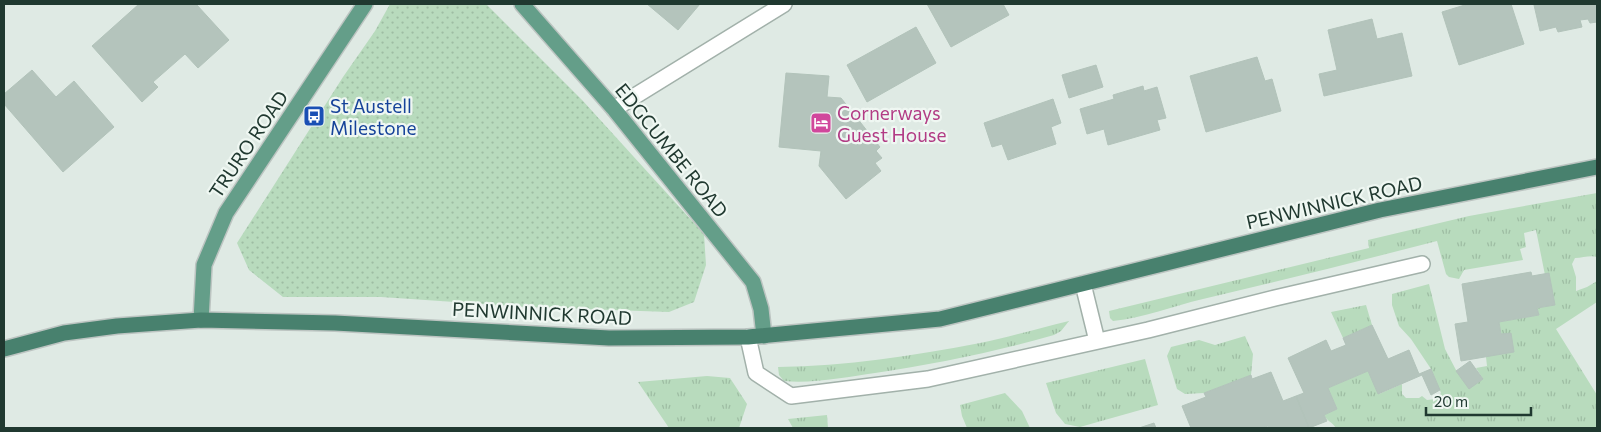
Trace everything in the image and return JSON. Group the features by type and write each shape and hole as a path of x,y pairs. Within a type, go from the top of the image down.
{"highway":[{"name":"PENWINNICK ROAD","path":"201,320 335,323 609,338 748,337 940,319 1380,210 1597,167"},
{"path":"4,349 64,333 117,326 201,320"}],"main road":[{"name":"TRURO ROAD","path":"201,320 204,265 226,213 365,4"},
{"name":"EDGCUMBE ROAD","path":"522,4 614,109 753,282 764,336"}],"street":[{"path":"614,109 784,4"},
{"path":"748,337 756,373 791,396 928,379 1422,264"},
{"path":"1082,284 1097,341"}],"green space":[{"path":"390,4 486,4 583,101 704,234 706,265 694,302 669,312 527,307 381,297 283,297 249,270 237,243 343,77 375,31"},
{"path":"1597,193 1597,257 1575,258 1572,264 1576,277 1576,291 1597,281 1597,302 1556,329 1597,395 1597,428 1336,428 1324,415 1337,409 1328,388 1368,371 1379,394 1402,384 1402,394 1406,398 1419,398 1422,396 1427,400 1436,399 1441,393 1431,369 1411,339 1399,326 1392,305 1392,294 1429,284 1445,349 1456,370 1469,388 1483,379 1476,368 1487,366 1486,357 1501,334 1499,322 1539,315 1537,308 1554,305 1549,274 1545,275 1536,230 1524,233 1526,247 1520,249 1523,260 1464,270 1459,279 1449,277 1446,274 1437,241 1158,312 1113,321 1110,318 1109,311 1369,248 1368,240 1469,216"},
{"path":"1366,305 1372,325 1343,338 1331,312"},
{"path":"1069,321 1061,331 1054,335 942,362 818,381 784,381 779,375 778,367 879,360 930,352 991,341"},
{"path":"1245,336 1253,354 1251,375 1204,393 1185,394 1177,389 1167,356 1171,347 1199,340 1215,345"},
{"path":"1145,359 1158,405 1080,427 1065,424 1056,413 1046,383"},
{"path":"707,376 730,378 747,404 739,428 669,428 638,382"},
{"path":"1005,393 1022,411 1030,428 967,428 960,405"},
{"path":"827,415 828,428 793,428 788,419"}],"building":[{"path":"139,4 196,4 229,40 198,68 185,54 153,82 158,87 142,102 92,46"},
{"path":"647,4 700,4 678,30"},
{"path":"927,4 1003,4 1009,15 951,47"},
{"path":"1468,4 1511,4 1524,44 1459,65 1442,12"},
{"path":"1597,4 1597,22 1590,23 1588,19 1580,20 1582,27 1558,32 1556,27 1540,31 1534,5"},
{"path":"1372,19 1377,39 1402,33 1412,76 1324,96 1319,74 1337,70 1328,30"},
{"path":"916,27 936,63 867,102 847,65"},
{"path":"1257,57 1265,81 1272,79 1281,111 1206,132 1190,76"},
{"path":"1096,65 1103,87 1069,98 1062,75"},
{"path":"32,70 56,97 74,81 114,127 63,172 4,104 4,94"},
{"name":"Cornerways Guest House","path":"786,73 829,76 827,97 841,98 880,147 876,151 882,158 875,163 881,171 846,199 819,166 821,151 779,147"},
{"path":"1143,86 1144,91 1157,87 1166,118 1157,120 1160,130 1108,145 1104,129 1087,134 1080,109 1114,99 1113,95"},
{"path":"1053,99 1061,123 1051,127 1056,144 1008,160 1002,144 992,147 984,123"},
{"path":"1531,272 1532,276 1549,273 1555,305 1537,308 1539,315 1499,322 1501,334 1511,333 1514,352 1461,361 1455,324 1468,322 1462,284"},
{"path":"1372,325 1388,359 1409,350 1419,374 1431,369 1440,390 1431,395 1422,375 1378,394 1368,371 1328,388 1337,409 1324,415 1327,421 1309,428 1296,396 1304,393 1288,358 1326,340 1331,351 1346,345 1343,338"},
{"path":"1470,361 1483,379 1469,389 1456,371"},
{"path":"1271,372 1283,401 1296,396 1309,428 1269,428 1268,426 1263,428 1191,428 1182,406 1206,397 1204,393 1251,375 1252,379"},
{"path":"1154,423 1156,428 1139,428"}],"place":[{"name":"St Austell Milestone","path":"314,116"},
{"name":"Cornerways Guest House","path":"821,123"}]}
